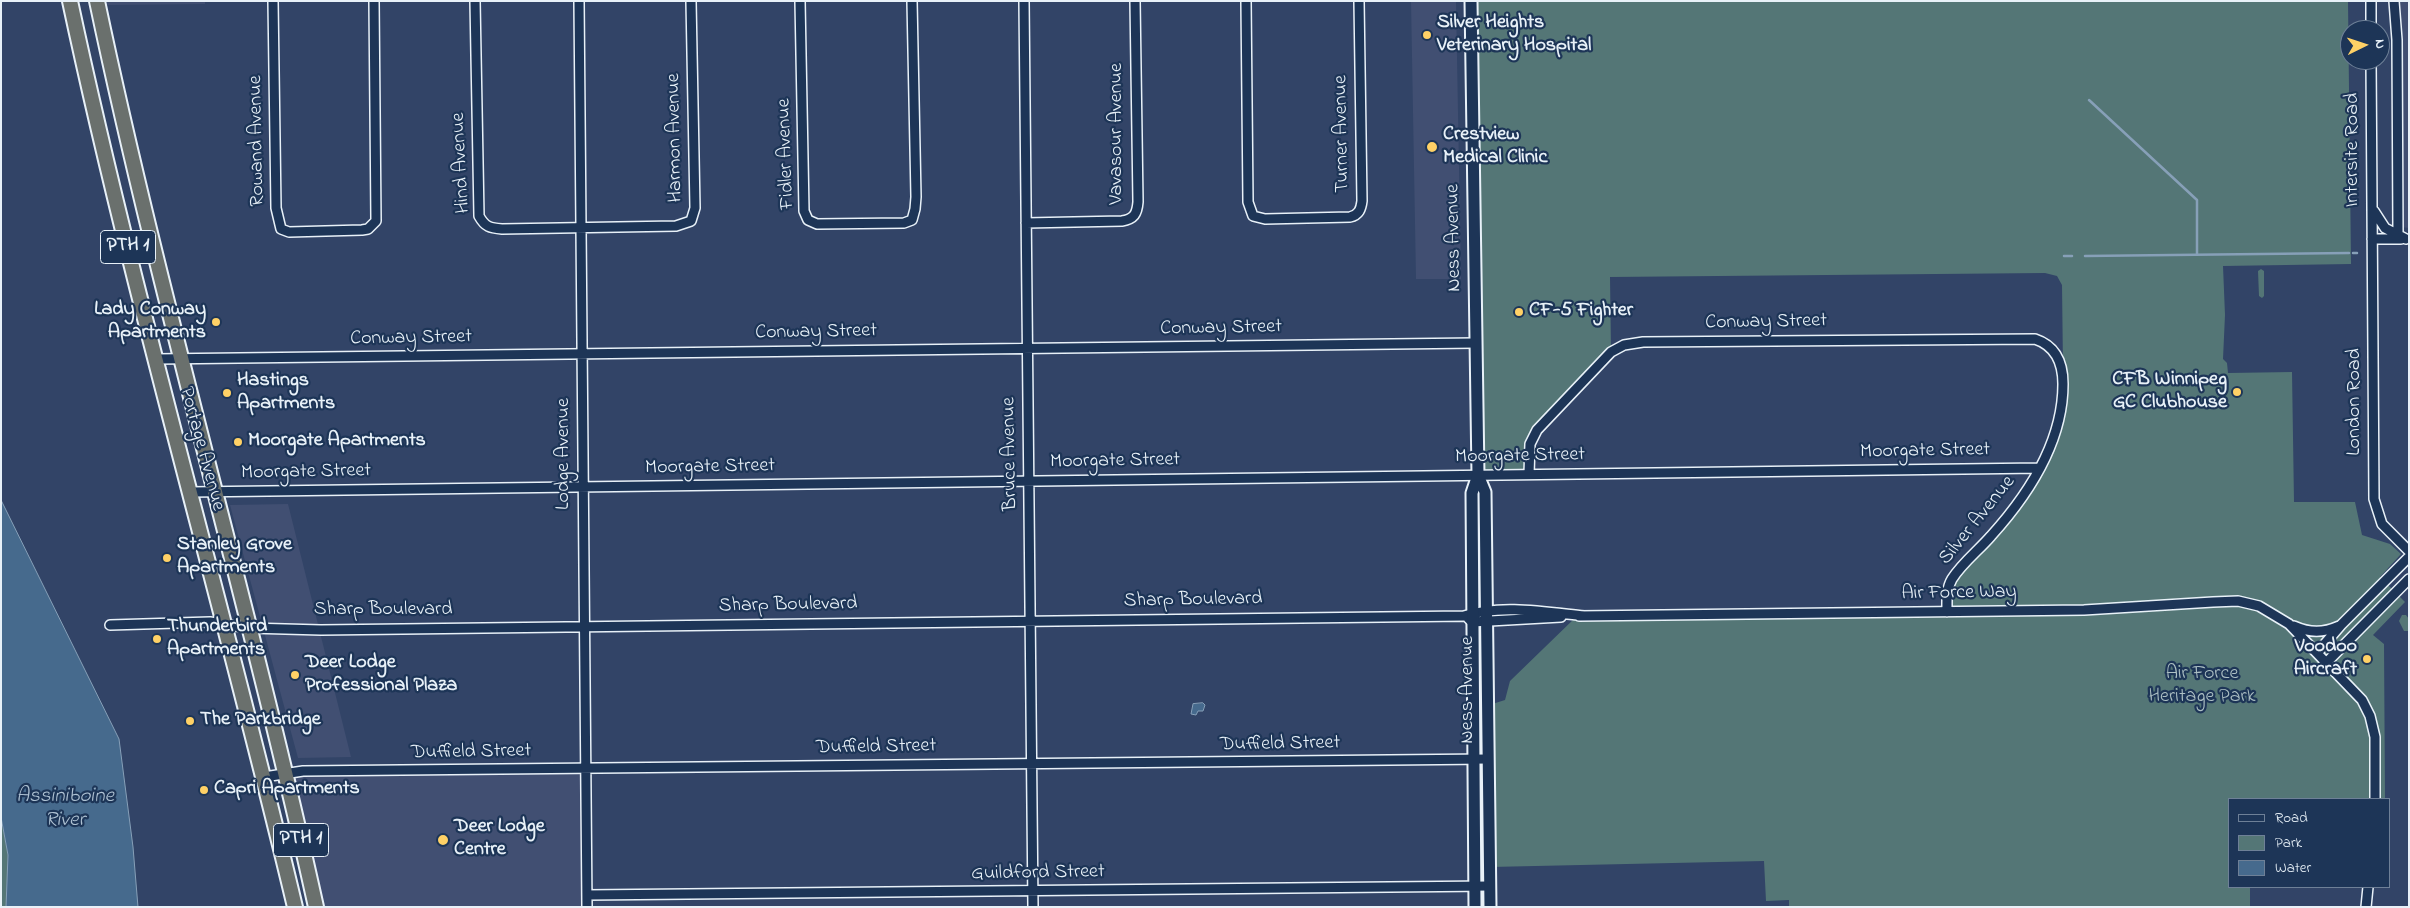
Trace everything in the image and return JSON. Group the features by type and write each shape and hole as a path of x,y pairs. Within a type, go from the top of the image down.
{"highway":[{"name":"Portage Avenue","path":"70,1 104,153 226,626 295,907"},
{"name":"Portage Avenue","path":"96,1 129,155 286,773 316,907"}],"main road":[{"name":"Ness Avenue","path":"1471,1 1478,475 1472,493 1470,616 1474,760 1475,907"},
{"name":"Ness Avenue","path":"1478,475 1485,492 1488,616 1490,907"}],"street":[{"name":"Rowand Avenue","path":"273,1 277,221 280,230 301,232 362,230 368,229 376,221 374,1"},
{"name":"Hind Avenue","path":"475,1 479,216 483,224 490,228 581,228"},
{"name":"Lodge Avenue","path":"579,1 587,907"},
{"name":"Harmon Avenue","path":"581,228 676,226 691,221 694,216 691,1"},
{"name":"Fidler Avenue","path":"800,1 804,211 808,220 817,224 892,223 912,220 916,197 912,1"},
{"name":"Bruce Avenue","path":"1024,1 1033,907"},
{"name":"Vavasour Avenue","path":"1026,222 1122,221 1132,219 1136,214 1138,202 1135,1"},
{"name":"Turner Avenue","path":"1246,1 1248,202 1253,216 1265,219 1350,217 1356,215 1360,210 1359,1"},
{"path":"2371,1 2371,20"},
{"path":"2394,1 2404,238"},
{"name":"Intersite Road","path":"2371,70 2372,239"},
{"path":"2372,206 2380,223 2404,238"},
{"path":"2372,239 2404,238"},
{"name":"London Road","path":"2372,239 2374,500 2378,517 2382,524 2409,551"},
{"name":"Conway Street","path":"1529,474 1530,444 1544,421 1611,352 1632,343 2023,338 2035,339 2045,344 2056,355 2062,368"},
{"name":"Conway Street","path":"157,359 1475,343"},
{"name":"Silver Avenue","path":"1947,612 1947,592 1952,579 2003,524 2040,468 2052,444 2060,417 2062,368"},
{"name":"Moorgate Street","path":"191,492 2040,468"},
{"path":"2317,653 2341,625 2409,557"},
{"path":"2327,662 2409,579"},
{"name":"Air Force Way","path":"1470,616 2084,610 2238,602 2259,606 2288,624 2327,662 2354,690 2370,716 2376,745 2375,798"},
{"name":"Sharp Boulevard","path":"110,625 210,622 248,628 321,630 1470,616"},
{"path":"2288,624 2311,632 2327,631 2341,625"},
{"name":"Duffield Street","path":"264,777 286,773 1488,760"},
{"name":"Guildford Street","path":"587,895 1490,886"},
{"path":"2366,907 2368,888"}],"shaded area":[{"path":"107,1 205,1 205,4 107,5"},
{"path":"1411,1 1456,1 1461,279 1416,279"},
{"path":"2398,1 2409,1 2409,228 2401,227"},
{"path":"288,504 351,757 298,758 230,505"},
{"name":"Deer Lodge Centre","path":"586,769 587,907 316,907 286,773"}],"green space":[{"name":"Air Force Heritage Park","path":"1471,1 2348,1 2348,20 2340,20 2340,70 2349,70 2351,264 2223,266 2225,315 2223,359 2227,363 2228,373 2292,372 2294,502 2355,502 2362,535 2390,544 2401,554 2380,577 2405,602 2373,635 2384,644 2385,798 2228,798 2228,888 2250,888 2250,907 1789,907 1789,900 1766,901 1764,861 1490,867 1489,705 1505,700 1510,681 1577,616 1947,612 1948,587 2003,524 2054,438 2063,368 2062,285 2057,276 2045,273 1610,277 1611,352 1537,430 1529,474 1478,475"},
{"path":"2261,269 2264,271 2264,296 2262,298 2259,296 2258,271"},
{"path":"2402,615 2406,615 2409,619 2409,631 2404,631 2399,621"},
{"path":"1,817 8,855 6,907 1,907"}],"water":[{"name":"Assiniboine River","path":"1,500 119,739 133,847 138,907 6,907 8,855 1,817"},
{"path":"1203,703 1205,705 1203,711 1198,711 1196,715 1191,714 1193,704"}],"waterway":[{"path":"2089,100 2197,200 2197,254"},
{"path":"2085,256 2349,253"},
{"path":"2064,256 2072,256"}],"place":[{"name":"Silver Heights Veterinary Hospital","path":"1427,35"},
{"name":"Crestview Medical Clinic","path":"1432,147"},
{"name":"CF-5 Fighter","path":"1519,312"},
{"name":"Lady Conway Apartments","path":"216,322"},
{"name":"CFB Winnipeg GC Clubhouse","path":"2237,392"},
{"name":"Hastings Apartments","path":"227,393"},
{"name":"Moorgate Apartments","path":"238,442"},
{"name":"Stanley Grove Apartments","path":"167,558"},
{"name":"Thunderbird Apartments","path":"157,639"},
{"name":"Voodoo Aircraft","path":"2367,659"},
{"name":"Deer Lodge Professional Plaza","path":"295,675"},
{"name":"The Parkbridge","path":"190,721"},
{"name":"Capri Apartments","path":"204,790"},
{"name":"Deer Lodge Centre","path":"443,840"}]}
